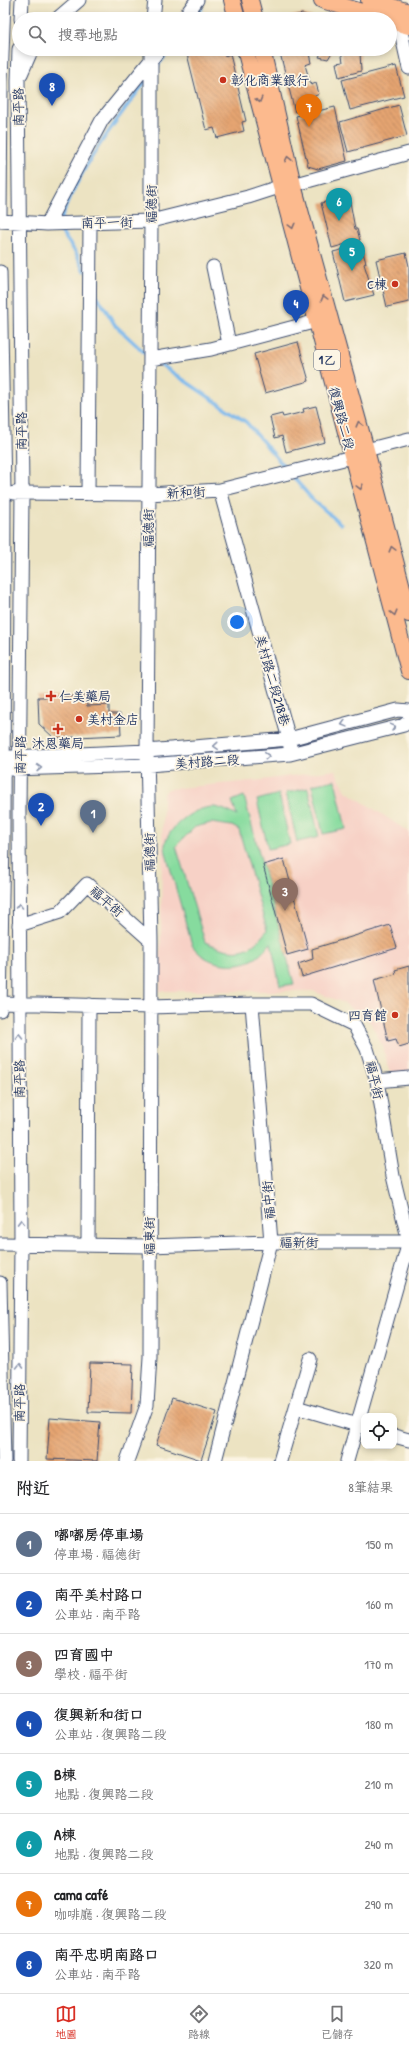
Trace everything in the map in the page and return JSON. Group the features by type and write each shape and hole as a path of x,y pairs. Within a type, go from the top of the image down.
{"main road":[{"path":"232,0 235,12"},
{"path":"250,0 253,12"},
{"path":"322,0 368,12"},
{"path":"369,0 386,12"},
{"name":"復興路二段","path":"247,56 288,186 359,454 409,671"},
{"name":"復興路二段","path":"263,56 288,186 317,321 408,605"}],"street":[{"name":"南平路","path":"0,214 0,81 4,0"},
{"path":"21,12 22,0"},
{"path":"65,12 79,0"},
{"path":"154,12 155,0"},
{"path":"188,12 197,0"},
{"path":"398,20 409,68"},
{"name":"南平路","path":"19,56 22,494 19,1003 21,1243 19,1461"},
{"path":"18,81 29,56"},
{"name":"福德街","path":"150,56 151,221 147,751 151,941 150,1007"},
{"path":"47,224 102,120 155,56"},
{"name":"南平一街","path":"0,221 47,224 151,221 248,197 409,153"},
{"path":"88,494 90,223"},
{"path":"213,267 229,344"},
{"name":"南平路","path":"0,272 2,492 0,1011"},
{"path":"150,359 229,344 317,321"},
{"name":"新和街","path":"2,492 22,494 148,494 220,490 359,454 409,439"},
{"name":"美村路二段218巷","path":"220,490 289,739 290,754"},
{"name":"美村路二段","path":"20,763 289,739 398,710 409,711"},
{"name":"美村路二段","path":"1,763 148,765 290,754 404,724 409,721"},
{"name":"福平街","path":"20,925 60,912 87,884 151,941"},
{"name":"福平街","path":"0,1003 150,1007 311,1004 354,1025 368,1050 377,1081 393,1176 409,1242"},
{"name":"福中街","path":"216,1461 271,1242 252,1004"},
{"path":"88,1245 89,1005"},
{"name":"福東街","path":"127,1461 147,1405 150,1357 150,1007"},
{"path":"377,1081 409,1078"},
{"name":"福新街","path":"0,1244 21,1243 149,1246 271,1242 409,1242"},
{"path":"347,1461 360,1426 409,1242"},
{"name":"南平路","path":"0,1283 4,1461"},
{"path":"280,1461 310,1359"},
{"path":"296,1407 360,1426"},
{"path":"397,1437 409,1440"}],"shaded area":[{"path":"335,770 346,791 409,832 409,1074 399,1075 389,1070 383,1047 371,1023 344,1003 313,991 160,991 163,795 168,789 262,780"}],"green space":[{"path":"335,780 346,829 323,834 312,785"},
{"path":"308,788 319,837 297,842 286,793"},
{"path":"279,794 290,844 268,849 257,800"},
{"path":"244,796 294,984 280,986 271,943 256,958 239,964 221,964 212,961 198,952 192,945 165,845 171,831 177,824 184,818 199,810 214,807 226,810 237,816 232,801","holes":["211,823 232,826 239,830 267,930 254,945 239,950 224,949 205,942 176,846 195,827"]}],"building":[{"path":"188,56 230,56 246,121 242,122 244,131 217,138 214,128 206,130"},
{"path":"281,56 310,56 311,63 305,65 311,85 316,83 319,94 313,97 316,105 295,112"},
{"path":"320,56 330,56 328,59"},
{"path":"342,56 360,56 361,71 339,77 336,63 343,62"},
{"path":"396,66 404,96 350,110 342,80"},
{"path":"399,105 407,136 348,152 340,122"},
{"path":"335,107 347,161 318,169 308,166 296,116"},
{"path":"349,196 355,229 357,229 360,240 332,248 321,203"},
{"path":"361,245 366,263 364,264 374,295 345,302 333,252"},
{"name":"C棟","path":"406,253 409,266 409,302 387,307 376,260"},
{"path":"298,342 309,381 265,393 254,354"},
{"path":"316,406 325,442 286,452 282,436 275,438 270,417 282,414 283,417 304,412 303,409"},
{"name":"美村金店","path":"86,696 87,706 109,705 109,714 120,714 121,735 54,738 39,724 38,697"},
{"path":"284,859 308,949 287,955 263,865"},
{"path":"390,925 397,948 302,977 298,964 313,959 312,949"},
{"name":"四育館","path":"409,966 409,1044 399,1047 396,1039 388,1041 374,980 396,974 395,970"},
{"path":"90,1363 133,1364 131,1413 88,1412"},
{"path":"172,1398 217,1412 201,1460 156,1445"},
{"path":"50,1418 100,1422 97,1461 47,1459"}],"waterway":[{"path":"155,69 165,56"},
{"path":"60,221 87,165 109,130 146,81"},
{"path":"58,227 76,253 85,271"},
{"path":"94,291 115,325 147,355"},
{"path":"157,362 246,422 288,471"},
{"path":"292,476 313,500 341,524"}],"place":[{"name":"彰化商業銀行","path":"223,80"},
{"name":"南平忠明南路口","path":"52,106"},
{"name":"cama café","path":"309,127"},
{"name":"A棟","path":"339,221"},
{"name":"B棟","path":"352,271"},
{"name":"C棟","path":"395,284"},
{"name":"復興新和街口","path":"296,323"},
{"name":"仁美藥局","path":"51,696"},
{"name":"美村金店","path":"79,719"},
{"name":"沐恩藥局","path":"58,729"},
{"name":"南平美村路口","path":"41,826"},
{"name":"嘟嘟房停車場","path":"93,833"},
{"name":"四育國中","path":"285,911"},
{"name":"四育館","path":"395,1015"}]}
